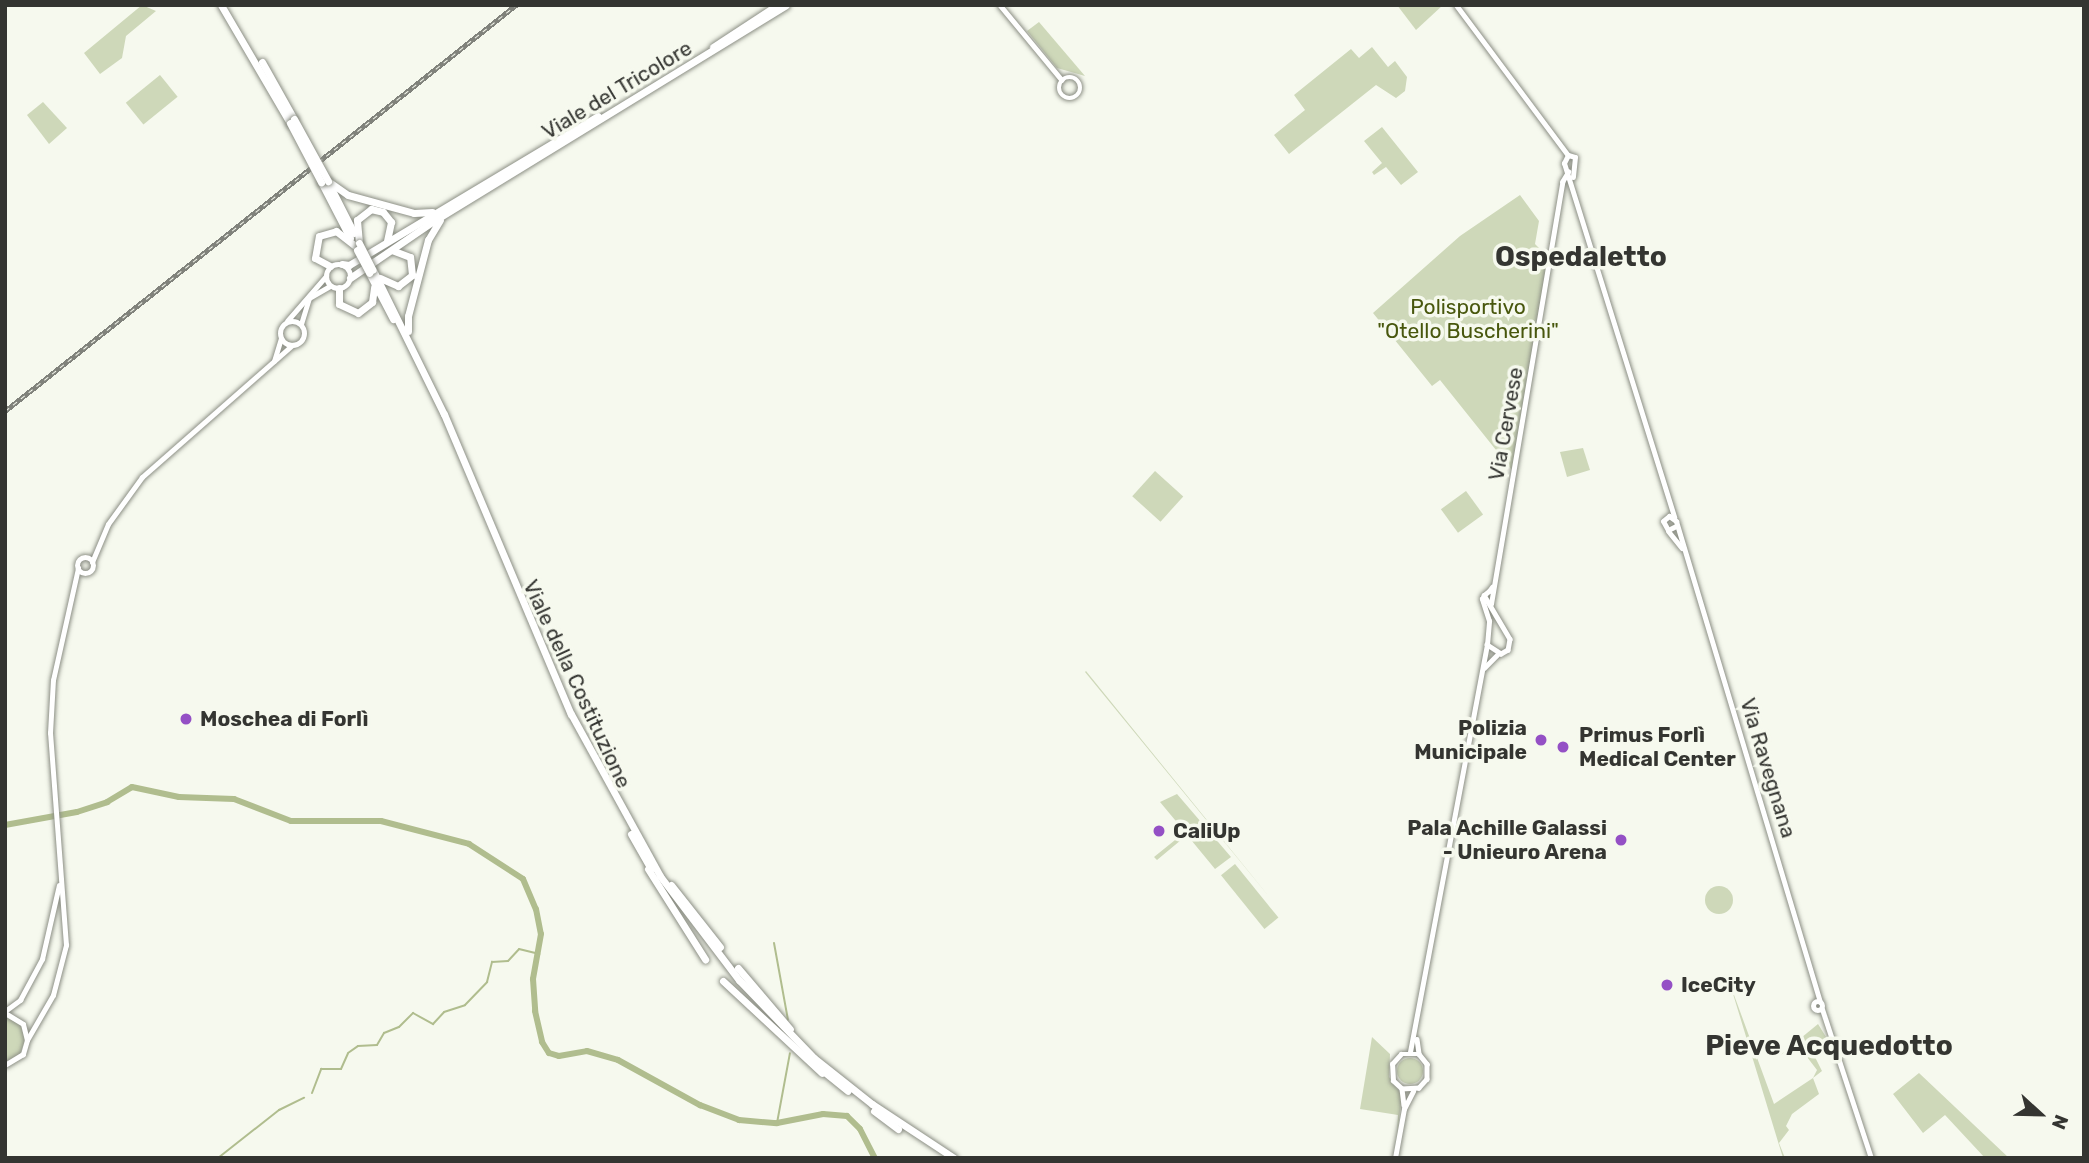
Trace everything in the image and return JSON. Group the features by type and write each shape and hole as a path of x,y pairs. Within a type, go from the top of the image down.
{"highway":[{"path":"224,5 328,181 357,245"},
{"name":"Viale del Tricolore","path":"463,200 625,102 777,5"},
{"name":"Viale del Tricolore","path":"633,97 786,5"},
{"path":"292,121 415,351 442,415"},
{"path":"328,181 348,195 379,207 425,213 463,200"},
{"path":"350,278 386,247 463,200"},
{"path":"415,351 408,316 428,240 438,222 463,200"},
{"path":"357,245 357,220 365,211 379,207"},
{"path":"379,207 388,216 392,228 386,247"},
{"path":"330,266 317,261 313,246 318,236 331,231 344,235 357,245"},
{"path":"342,264 386,247 400,250 410,257 413,269 409,280 392,286 371,272"},
{"path":"339,288 337,296 342,308 363,311 374,298 371,272"},
{"name":"Viale della Costituzione","path":"371,272 442,415 569,719 644,858 706,944 737,981 830,1074 944,1158"},
{"name":"Viale della Costituzione","path":"519,598 571,714 641,843 706,944"},
{"path":"641,843 720,947"},
{"path":"644,858 705,959"},
{"path":"738,968 830,1074"},
{"path":"723,981 830,1074"},
{"name":"Viale della Costituzione","path":"830,1074 954,1158"}],"main road":[{"path":"1000,5 1062,80 1063,96 1078,95 1076,79 1062,80"},
{"path":"1456,5 1568,155 1576,158 1570,168"},
{"path":"1568,155 1564,161 1570,168 1671,505 1670,517 1662,524 1668,530 1676,526"},
{"name":"Via Cervese","path":"1491,604 1562,190 1570,168"},
{"path":"1562,190 1566,180 1573,183"},
{"path":"90,560 99,540 142,477 170,448 273,363 292,345 304,337 301,324 309,298 330,286 339,288 350,278 342,264 330,266 326,276 286,322 273,363"},
{"path":"326,276 330,286"},
{"path":"286,322 301,324"},
{"path":"281,338 292,345"},
{"name":"Via Ravegnana","path":"1670,517 1684,550 1820,1004 1871,1158"},
{"name":"Via Ravegnana","path":"1668,530 1684,550"},
{"path":"73,595 86,573 94,548"},
{"path":"5,1065 23,1054 27,1040 53,995 63,964 60,861 50,733 52,680 79,560 90,560"},
{"path":"78,568 86,573"},
{"name":"Via Cervese","path":"1484,595 1495,580"},
{"path":"1479,678 1490,659 1510,645 1484,595"},
{"path":"1410,1052 1417,1034 1479,678 1490,634 1484,595"},
{"path":"1490,634 1503,631"},
{"path":"1487,645 1498,654"},
{"path":"27,1040 23,1024 5,1012 28,988 51,936 60,861"},
{"path":"1404,1109 1414,1090 1424,1084 1429,1073 1419,1054 1417,1034"},
{"path":"1395,1158 1404,1109 1402,1089 1390,1070 1398,1056 1410,1052 1419,1054"},
{"path":"1402,1089 1414,1090"}],"green space":[{"path":"142,5 156,11 126,36 122,58 100,74 84,53"},
{"path":"1397,5 1443,5 1416,30"},
{"path":"1039,22 1085,76 1057,68 1027,31"},
{"path":"1372,47 1388,67 1395,61 1407,77 1405,91 1396,98 1376,85 1289,154 1274,135 1305,110 1294,95 1351,49 1359,58"},
{"path":"160,75 178,97 143,124 126,103"},
{"path":"43,102 67,128 49,144 27,115"},
{"path":"1382,127 1418,172 1401,185 1386,167 1374,175 1372,172 1382,163 1364,141"},
{"name":"Polisportivo \"Otello Buscherini\"","path":"1520,195 1539,221 1535,244 1548,257 1512,470 1440,380 1432,386 1373,313 1460,236"},
{"path":"1583,448 1590,470 1567,477 1560,452"},
{"path":"1155,471 1183,496 1160,522 1132,496"},
{"path":"1466,491 1483,514 1458,533 1441,509"},
{"path":"1085,672 1176,782 1280,910"},
{"path":"1177,794 1231,857 1215,869 1187,835 1157,860 1154,857 1185,832 1160,802"},
{"path":"1235,864 1278,918 1264,929 1221,875"},
{"path":"1719,886 1729,890 1733,900 1729,910 1719,914 1709,910 1705,900 1709,890"},
{"path":"1730,984 1774,1104 1813,1078 1819,1094 1792,1114 1786,1126 1789,1130 1779,1143 1785,1158 1783,1158"},
{"path":"5,1015 21,1026 25,1040 20,1054 5,1062"},
{"path":"1818,1024 1831,1045 1815,1057 1822,1071 1813,1078 1817,1070 1797,1044 1779,1056"},
{"path":"1372,1037 1390,1054 1389,1077 1402,1095 1397,1135 1398,1115 1360,1109"},
{"path":"1410,1058 1419,1062 1423,1071 1419,1080 1410,1084 1401,1080 1397,1071 1401,1062"},
{"path":"1919,1073 2009,1158 1985,1158 1945,1115 1923,1133 1893,1094"}],"waterway":[{"path":"5,825 77,812 107,802 132,787 179,797 234,799 291,821 381,821 469,844 523,879 536,909 541,934 533,979 535,1011 542,1042 549,1053 559,1056 587,1051 618,1060 700,1105 739,1120 777,1123 823,1114 847,1116 860,1129 875,1158"},
{"path":"774,943 788,1020"},
{"path":"312,1093 321,1069 341,1069 348,1053 358,1046 377,1045 384,1033 399,1027 413,1013 433,1024 444,1012 465,1005 487,982 492,962 508,961 519,949 539,954"},
{"path":"777,1123 790,1053"},
{"path":"218,1158 279,1110 304,1098"}],"railway":[{"path":"5,411 516,5"}],"place":[{"name":"Moschea di Forlì","path":"186,719"},
{"name":"Polizia Municipale","path":"1541,740"},
{"name":"Primus Forlì Medical Center","path":"1563,747"},
{"name":"CaliUp","path":"1159,831"},
{"name":"Pala Achille Galassi - Unieuro Arena","path":"1621,840"},
{"name":"IceCity","path":"1667,985"}],"district":[{"name":"Ospedaletto","path":"1581,257"},
{"name":"Pieve Acquedotto","path":"1829,1046"}]}
